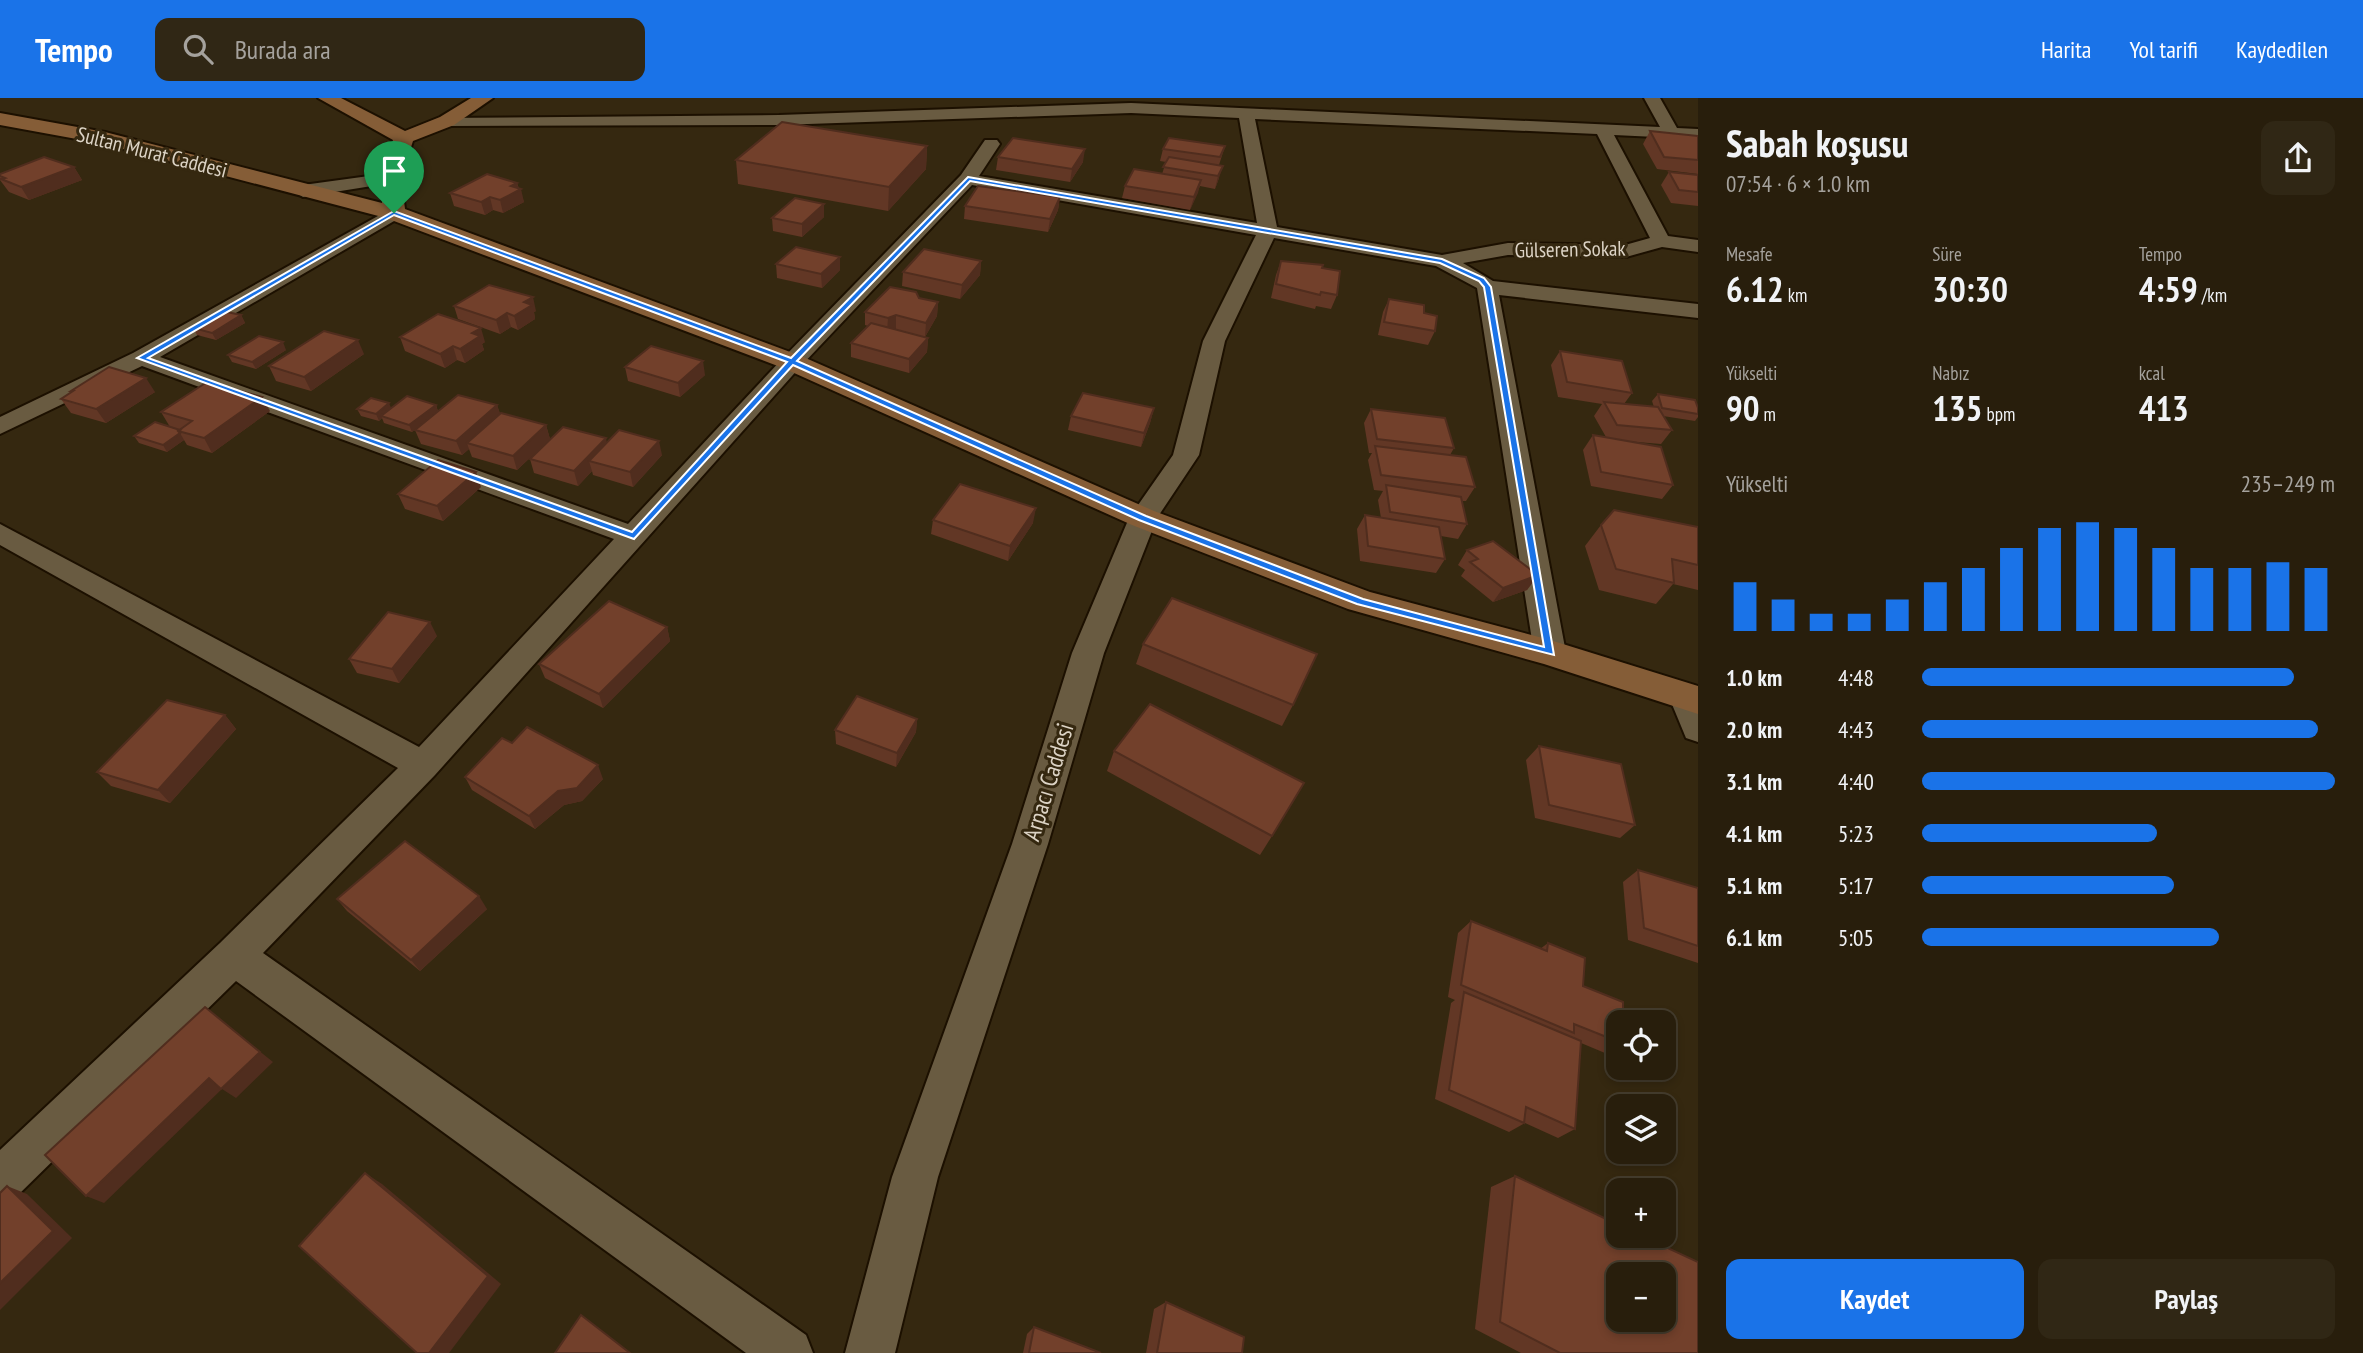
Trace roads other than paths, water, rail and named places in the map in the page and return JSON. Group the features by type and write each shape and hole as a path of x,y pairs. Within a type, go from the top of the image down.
{"main road":[{"path":"327,98 404,138 447,121 484,98"},
{"name":"Sultan Murat Caddesi","path":"0,120 105,138 394,213"},
{"path":"404,138 391,178 394,213 792,362 1143,518 1360,601 1550,653 1694,709"}],"street":[{"path":"793,120 807,98"},
{"path":"1652,98 1672,133"},
{"path":"447,121 793,120 1133,103 1246,114 1698,134"},
{"path":"1246,114 1268,229"},
{"path":"1603,130 1661,241"},
{"path":"0,1181 234,956 423,765 792,362 968,179 991,144"},
{"path":"303,191 391,178"},
{"path":"968,179 1442,261 1481,280 1488,287 1550,653"},
{"path":"0,427 141,358 394,213"},
{"name":"Arpacı Caddesi","path":"870,1353 915,1177 1030,844 1088,653 1143,518 1186,455 1214,341 1268,229"},
{"name":"Gülseren Sokak","path":"1442,261 1508,249 1626,251 1661,241 1698,246"},
{"path":"1488,287 1698,311"},
{"path":"141,358 634,536"},
{"path":"0,533 423,765"},
{"path":"234,956 788,1353"}]}
